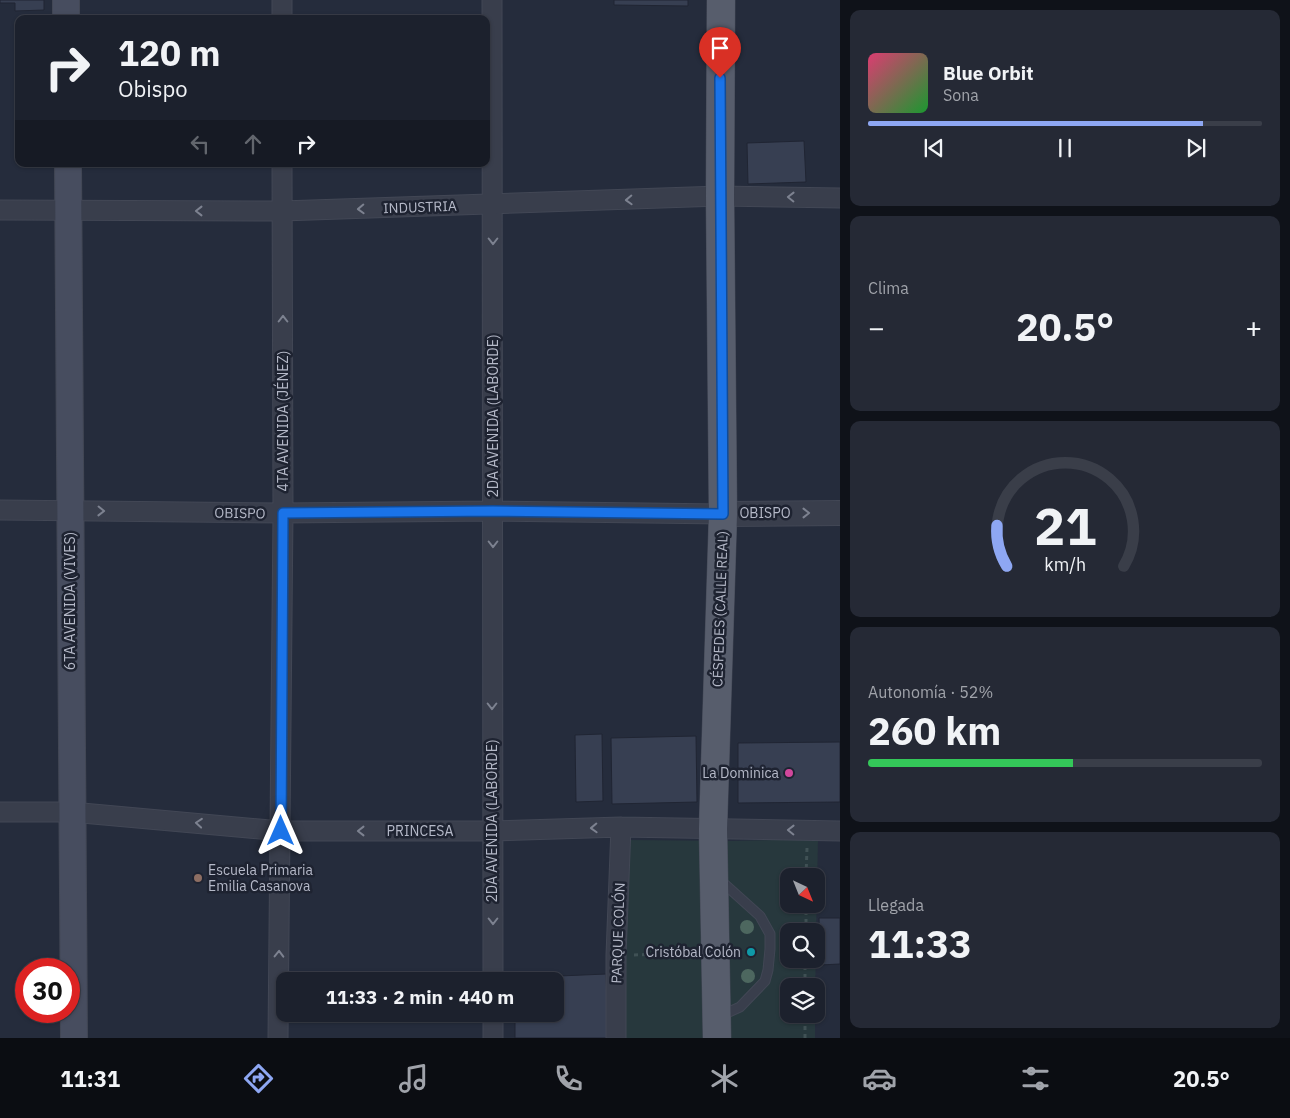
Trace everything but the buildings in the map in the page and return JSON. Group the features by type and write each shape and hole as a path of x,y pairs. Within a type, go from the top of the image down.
{"main road":[{"path":"66,0 66,15"},
{"name":"CÉSPEDES (CALLE REAL)","path":"717,1027 713,829 723,514 720,196 721,0"},
{"name":"6TA AVENIDA (VIVES)","path":"68,167 74,1038"}],"street":[{"path":"282,0 282,15"},
{"name":"2DA AVENIDA (LABORDE)","path":"492,0 493,972"},
{"name":"4TA AVENIDA (JÉNEZ)","path":"278,1038 283,513 282,167"},
{"name":"INDUSTRIA","path":"0,210 282,211 720,196 840,198"},
{"name":"OBISPO","path":"0,510 283,513 493,511 723,514 840,513"},
{"name":"PRINCESA","path":"0,812 71,812 281,831 492,831 621,827 840,830"},
{"name":"PARQUE COLÓN","path":"616,1038 616,955 621,827"},
{"path":"493,1022 494,1038"}],"lane":[{"path":"714,875 760,916 770,934 768,970 765,981 740,1008 717,1027"}],"path":[{"path":"806,868 807,830"},
{"path":"616,955 715,952"},
{"path":"805,1023 805,1038"}],"shaded area":[{"path":"818,839 817,868 780,868 780,913 817,913 816,923 780,923 780,968 816,968 815,978 780,978 780,1023 815,1023 815,1038 621,1038 628,840 731,841"}],"place":[{"name":"La Dominica","path":"789,773"},
{"name":"Escuela Primaria Emilia Casanova","path":"198,878"},
{"name":"Cristóbal Colón","path":"751,952"}],"route":[{"path":"281,831 283,513 493,511 723,514 720,78"}]}
